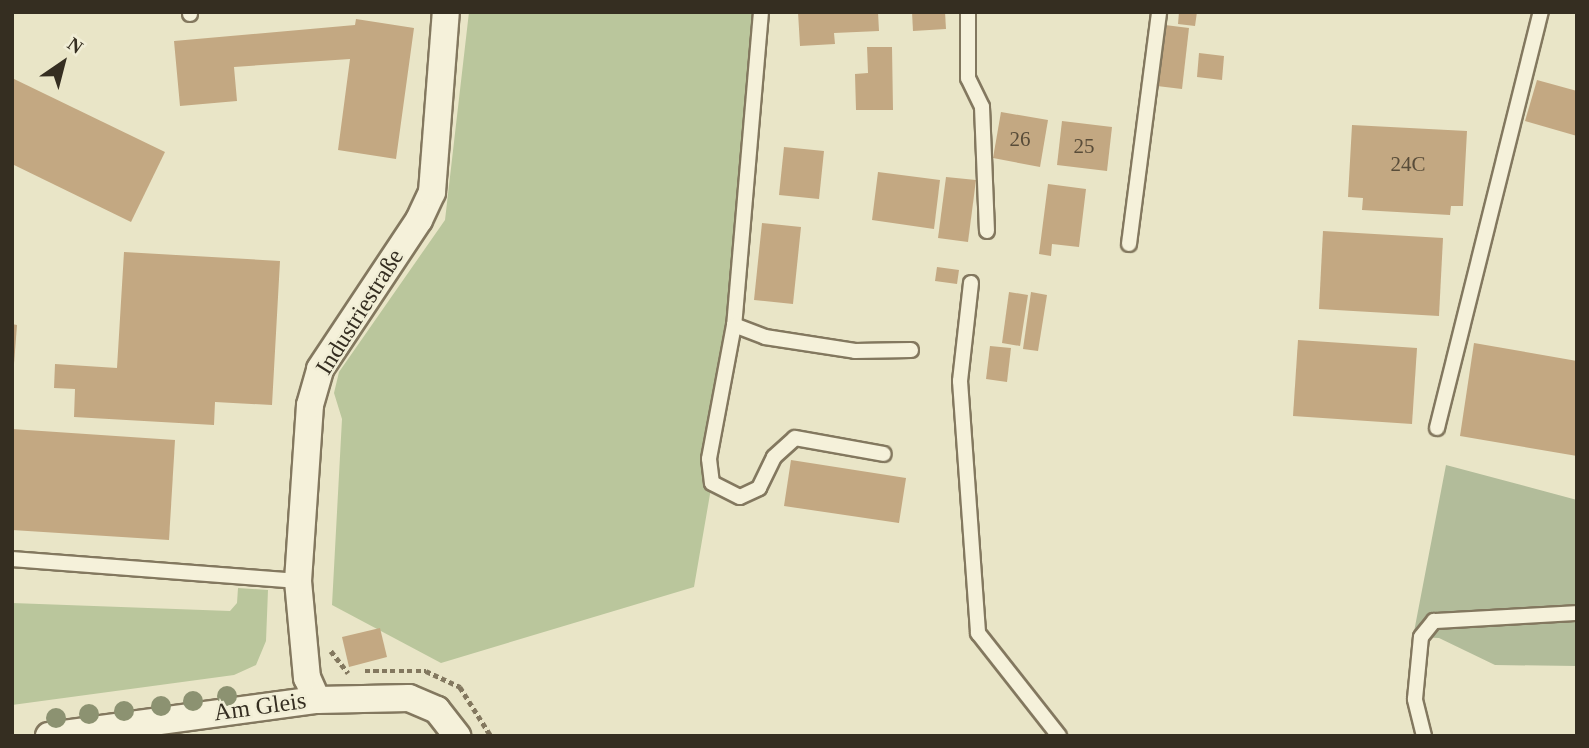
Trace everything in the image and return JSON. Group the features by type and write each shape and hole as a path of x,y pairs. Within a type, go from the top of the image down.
{"street":[{"name":"Industriestraße","path":"317,700 307,678 298,581 310,405 320,369 419,220 432,192 446,12"},
{"name":"Am Gleis","path":"49,736 317,700 409,698 437,710 457,736"}],"lane":[{"path":"761,12 734,325 709,459 712,483 740,497 759,488 774,457 794,438 884,454"},
{"path":"968,12 968,78 982,107 987,230"},
{"path":"1129,244 1159,12"},
{"path":"1437,428 1541,12"},
{"path":"971,283 960,381 978,633 1059,736"},
{"path":"734,325 765,337 855,351 911,350"},
{"path":"12,559 298,581"},
{"path":"1423,736 1416,687 1421,637 1434,621 1577,612"}],"green space":[{"path":"469,12 756,12 727,326 700,462 714,471 694,587 441,663 332,605 342,419 334,393 339,372 445,220"},
{"path":"1446,465 1577,500 1577,666 1495,665 1439,638 1413,637"},
{"path":"238,588 268,590 266,641 256,665 234,675 12,705 12,603 230,611 237,603"}],"building":[{"path":"798,12 878,12 879,31 834,33 835,44 800,46"},
{"path":"912,12 945,12 946,29 913,31"},
{"path":"1179,12 1197,12 1195,26 1178,24"},
{"path":"356,19 414,28 396,159 338,150 350,59 234,67 237,101 180,106 174,41 355,25"},
{"path":"1165,25 1189,28 1182,89 1157,86"},
{"path":"867,47 892,47 893,110 856,110 855,74 868,73"},
{"path":"1199,53 1224,56 1222,80 1197,77"},
{"path":"12,78 165,152 131,222 12,164"},
{"path":"1537,80 1577,91 1577,136 1525,121"},
{"path":"1001,112 1048,120 1040,167 993,158"},
{"path":"1062,121 1112,127 1107,171 1057,165"},
{"path":"1352,125 1467,131 1463,206 1451,206 1450,215 1362,210 1363,198 1348,197"},
{"path":"784,147 824,151 819,199 779,195"},
{"path":"878,172 940,180 934,229 872,220"},
{"path":"946,177 976,180 968,242 938,238"},
{"path":"1048,184 1086,189 1079,247 1052,244 1051,256 1039,254"},
{"path":"762,223 801,227 793,304 754,300"},
{"path":"1323,231 1443,238 1439,316 1319,309"},
{"path":"124,252 280,261 272,405 215,402 214,425 74,417 75,389 54,388 55,364 117,368"},
{"path":"937,267 959,270 957,284 935,281"},
{"path":"1009,292 1028,295 1020,346 1002,343"},
{"path":"1031,292 1047,295 1038,351 1023,349"},
{"path":"12,324 17,325 14,364 12,364"},
{"path":"1298,340 1417,348 1412,424 1293,416"},
{"path":"1474,343 1577,361 1577,456 1460,436"},
{"path":"990,346 1011,348 1007,382 986,379"},
{"path":"12,429 175,440 169,540 12,530"},
{"path":"791,460 906,478 899,523 784,506"},
{"path":"380,628 387,657 349,667 342,637"}]}
